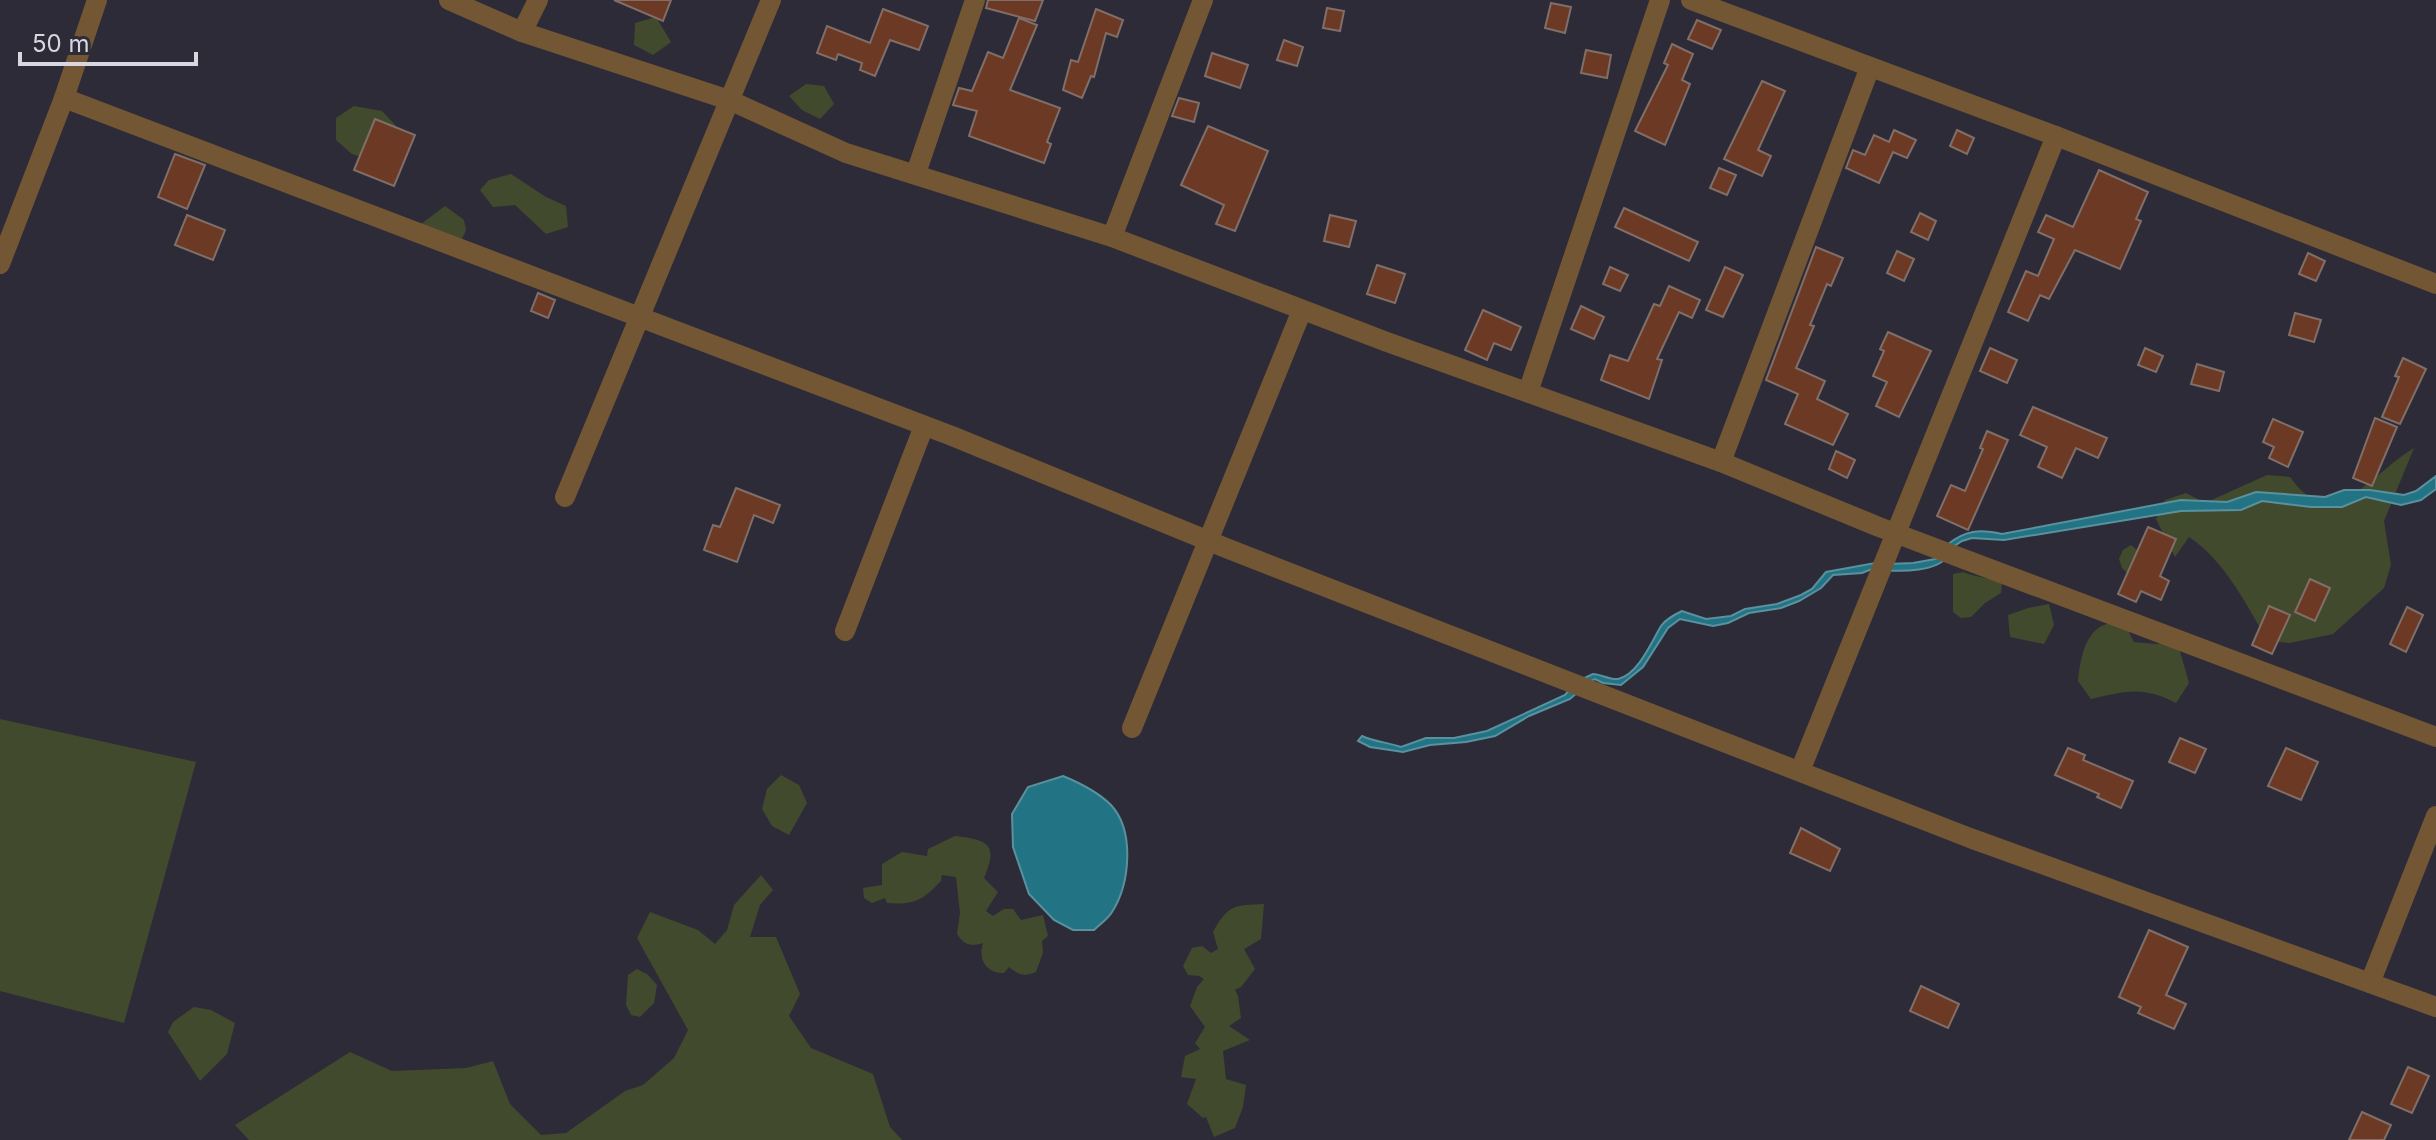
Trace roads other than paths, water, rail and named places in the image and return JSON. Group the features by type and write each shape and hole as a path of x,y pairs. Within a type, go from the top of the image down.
{"street":[{"path":"0,264 64,98 97,0"},
{"path":"449,0 522,32 729,100 846,153 1112,237 1302,310 1721,462 1897,534 2436,737"},
{"path":"522,32 538,0"},
{"path":"565,497 771,0"},
{"path":"916,173 975,0"},
{"path":"1112,237 1203,0"},
{"path":"1528,392 1660,0"},
{"path":"1691,0 2056,136 2436,284"},
{"path":"1721,462 1870,67"},
{"path":"64,98 924,426 1209,542 1970,838 2436,1007"},
{"path":"1800,771 2056,136"},
{"path":"1132,728 1302,310"},
{"path":"845,631 924,426"},
{"path":"2370,983 2436,816"}],"water":[{"path":"2436,476 2436,489 2421,500 2401,505 2366,497 2342,507 2262,501 2241,510 2181,511 2004,540 1972,538 1953,547 1947,545 1973,532 2002,534 2181,500 2227,502 2256,492 2325,497 2344,490 2404,495 2416,491"},
{"path":"1947,557 1927,568 1885,570 1888,564"},
{"path":"1875,563 1872,569 1862,573 1833,575 1821,588 1781,608 1749,613 1713,626 1680,619 1668,628 1643,667 1621,685 1595,679 1584,684 1582,679 1593,674 1618,679 1632,671 1663,624 1682,611 1706,619 1731,616 1745,609 1777,604 1801,595 1812,589 1826,572"},
{"path":"1571,688 1578,692 1570,699 1529,716 1495,736 1403,752 1370,747 1358,741 1362,736 1401,747 1426,738 1454,738 1487,731 1565,695"},
{"path":"1063,776 1088,788 1111,805 1119,816 1127,843 1123,887 1110,915 1094,930 1073,930 1054,920 1029,894 1013,847 1012,814 1028,787"}]}
